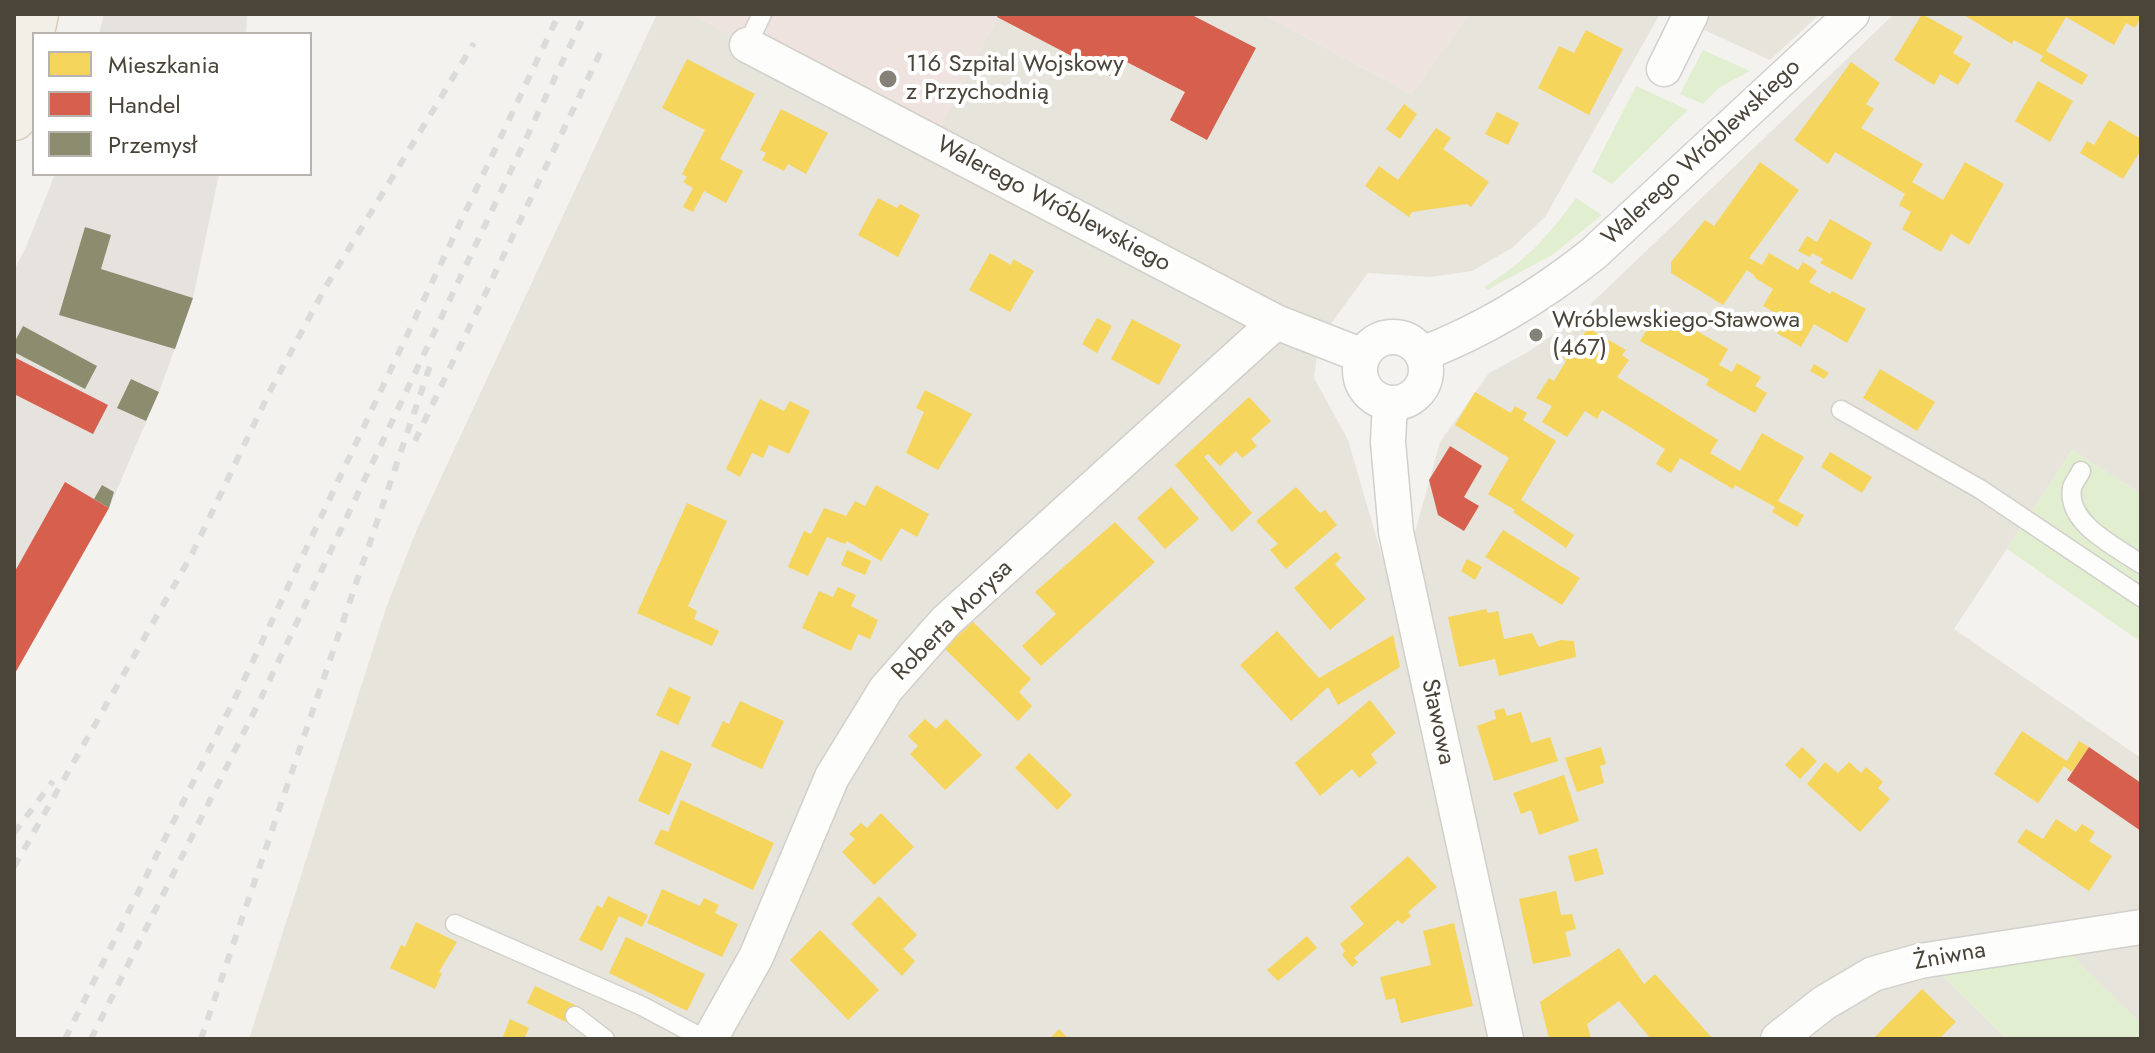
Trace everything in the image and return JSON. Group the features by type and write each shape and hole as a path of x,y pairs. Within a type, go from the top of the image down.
{"main road":[{"path":"14,118 32,33"}],"street":[{"path":"1664,69 1691,14"},
{"name":"Walerego Wróblewskiego","path":"1422,354 1516,310 1559,282 1645,209 1852,14"},
{"name":"Walerego Wróblewskiego","path":"747,45 1276,322 1363,356"},
{"name":"Roberta Morysa","path":"710,1039 756,957 832,777 886,689 946,621 1276,322"},
{"path":"1396,337 1406,339 1422,354 1426,374 1423,384 1409,399 1390,403 1379,400 1364,386 1360,377 1363,356 1376,341 1396,337"},
{"name":"Stawowa","path":"1390,403 1388,442 1396,532 1506,1039"},
{"name":"Żniwna","path":"1778,1039 1824,1003 1873,974 1920,961 2141,927"}],"lane":[{"path":"747,45 762,14"},
{"path":"1841,410 1980,489 2141,597"},
{"path":"2081,471 2072,488 2076,512 2090,529 2141,564"},
{"path":"455,924 642,1006 704,1039"},
{"path":"575,1016 605,1039"}],"shaded area":[{"path":"104,14 247,14 246,32 100,32"},
{"path":"657,14 692,14 932,142 999,14 1263,14 1411,94 1469,14 1660,14 1545,217 1512,248 1472,271 1430,277 1368,273 1319,340 1314,378 1348,440 1453,800 1415,532 1440,442 1489,373 1528,352 1575,319 1894,14 2141,14 2141,494 2072,450 1954,629 2141,758 2141,1024 2079,963 2060,939 1932,965 2007,1039 249,1039 386,608 417,529"},
{"name":"116 Szpital Wojskowy z Przychodnią","path":"692,14 999,14 932,142"},
{"path":"1263,14 1469,14 1411,94"},
{"path":"1669,14 1820,14 1770,60"},
{"path":"54,176 219,176 193,298 159,392 109,508 14,675 14,270"}],"green space":[{"path":"1703,50 1750,71 1720,87 1703,104 1680,94"},
{"path":"1636,86 1688,110 1612,184 1592,172"},
{"path":"1576,198 1602,215 1552,255 1487,290 1485,286 1512,268 1535,247"},
{"path":"2072,450 2141,494 2141,642 2007,549"},
{"path":"2061,939 2079,963 2141,1024 2141,1039 2007,1039 1932,965"}],"building: Mieszkania":[{"path":"1922,14 1963,37 1953,53 1971,64 1958,85 1940,74 1934,85 1894,60"},
{"path":"1962,14 2141,14 2141,17 2135,28 2126,23 2114,45 2066,17 2046,51 2088,75 2082,85 2040,61 2043,56 2014,40 2012,44"},
{"path":"1586,30 1623,49 1589,115 1538,88 1559,46 1574,53"},
{"path":"687,59 755,94 720,159 743,171 726,203 704,191 693,212 683,207 693,188 683,182 687,177 682,174 705,130 662,108"},
{"path":"1851,62 1880,83 1866,104 1874,109 1861,128 1923,164 1912,182 1943,200 1965,162 2004,184 1969,245 1951,234 1941,252 1902,229 1911,212 1899,205 1905,194 1835,152 1828,164 1794,140"},
{"path":"2038,81 2073,101 2050,142 2015,121"},
{"path":"1404,104 1417,114 1400,139 1386,129"},
{"path":"781,109 828,133 806,174 788,164 784,171 762,160 766,153 760,150"},
{"path":"1497,112 1519,123 1508,145 1485,134"},
{"path":"2109,120 2141,139 2141,150 2123,179 2080,153 2087,141 2094,145"},
{"path":"1436,128 1451,138 1443,149 1489,182 1471,207 1467,204 1412,212 1409,217 1365,186 1379,166 1398,180"},
{"path":"1760,162 1799,190 1749,258 1762,265 1769,253 1798,270 1803,262 1817,271 1809,282 1866,309 1847,343 1814,324 1801,347 1777,333 1786,319 1763,306 1773,289 1747,270 1723,305 1671,273 1671,262 1705,220 1714,226"},
{"path":"878,198 897,208 900,204 920,215 898,257 858,235"},
{"path":"1830,219 1872,243 1852,280 1820,263 1823,259 1812,253 1810,257 1798,251 1807,236 1817,242"},
{"path":"990,253 1011,265 1013,259 1034,271 1010,312 969,290"},
{"path":"1659,309 1728,349 1719,365 1732,372 1737,363 1761,377 1755,386 1767,393 1755,413 1706,385 1709,379 1640,341"},
{"path":"1097,318 1112,326 1097,353 1082,344"},
{"path":"1132,319 1181,345 1159,385 1111,359"},
{"path":"1588,328 1626,350 1622,355 1629,360 1617,377 1718,440 1710,453 1740,471 1762,433 1804,457 1778,501 1804,515 1797,527 1772,512 1775,507 1735,485 1733,489 1680,458 1671,473 1656,464 1665,449 1602,410 1597,419 1585,411 1567,437 1542,422 1552,406 1536,398 1549,378 1554,381 1566,361 1563,356 1573,340 1580,340"},
{"path":"1814,364 1829,373 1824,379 1810,371"},
{"path":"1880,369 1935,402 1917,431 1863,398"},
{"path":"925,390 972,414 938,470 906,453 924,412 916,408"},
{"path":"1475,392 1511,413 1515,406 1527,413 1523,420 1556,441 1521,500 1574,535 1566,548 1488,494 1509,458 1455,425"},
{"path":"1249,397 1271,421 1251,439 1257,446 1242,458 1236,451 1220,466 1208,454 1204,457 1252,513 1232,532 1175,465"},
{"path":"760,399 784,411 790,401 810,411 789,454 769,445 763,458 752,453 740,477 726,469"},
{"path":"1830,452 1872,477 1862,493 1821,467"},
{"path":"876,485 929,514 917,537 901,528 881,561 847,541 845,544 827,537 808,576 788,567 804,531 811,534 824,508 846,516 855,501 865,506"},
{"path":"1171,487 1199,519 1165,549 1137,518"},
{"path":"1296,487 1320,513 1325,510 1337,525 1286,569 1270,550 1278,544 1256,521"},
{"path":"687,503 727,521 688,606 697,611 694,619 719,631 712,646 637,613"},
{"path":"1115,522 1155,562 1041,666 1022,646 1056,614 1035,592"},
{"path":"1503,530 1580,578 1562,605 1485,557"},
{"path":"847,550 871,561 865,575 841,565"},
{"path":"1336,552 1341,558 1335,564 1366,599 1330,630 1294,588"},
{"path":"1467,559 1482,567 1475,580 1461,571"},
{"path":"838,587 856,595 851,606 878,620 870,639 858,634 851,651 802,628 819,591 833,597"},
{"path":"1486,609 1488,613 1498,611 1504,639 1532,633 1539,647 1561,640 1574,641 1576,657 1499,676 1495,659 1459,667 1448,617"},
{"path":"973,622 1031,679 1019,692 1032,706 1018,721 944,648"},
{"path":"1277,631 1319,678 1393,635 1400,667 1338,705 1328,687 1291,721 1240,665"},
{"path":"669,687 691,697 678,725 656,715"},
{"path":"1370,700 1396,733 1371,754 1377,763 1359,778 1352,769 1320,796 1295,763"},
{"path":"740,701 784,721 762,769 711,746 723,721 729,724"},
{"path":"1504,708 1507,716 1521,712 1531,743 1550,737 1558,761 1494,781 1477,726 1496,719 1494,711"},
{"path":"925,719 936,729 946,719 982,755 945,790 910,754 918,746 908,736"},
{"path":"2022,731 2067,761 2079,741 2089,747 2072,772 2064,766 2038,803 1994,774"},
{"path":"1601,747 1606,764 1600,766 1604,783 1577,792 1565,758"},
{"path":"1802,747 1817,761 1800,779 1785,765"},
{"path":"661,750 692,764 669,815 638,801"},
{"path":"1029,753 1072,795 1057,810 1015,768"},
{"path":"1825,762 1838,773 1849,762 1861,773 1866,767 1883,782 1878,788 1890,799 1860,832 1807,784"},
{"path":"1564,775 1579,821 1539,835 1531,810 1521,814 1513,793"},
{"path":"681,800 774,843 753,890 654,844 661,829 668,832"},
{"path":"881,813 914,847 874,885 842,852 855,839 849,834 861,823 867,828"},
{"path":"2056,819 2076,832 2082,824 2095,832 2089,841 2112,856 2089,891 2017,842 2026,829 2043,839"},
{"path":"1597,848 1604,874 1575,882 1568,856"},
{"path":"1408,856 1437,887 1408,912 1411,916 1402,924 1398,920 1354,958 1358,962 1352,967 1342,955 1345,951 1340,944 1364,924 1350,907"},
{"path":"662,889 700,906 704,898 719,905 715,913 738,924 722,957 647,923"},
{"path":"1556,891 1561,915 1572,914 1576,929 1565,932 1571,956 1533,964 1519,899"},
{"path":"608,896 648,915 642,927 619,916 602,951 579,940 597,905 602,908"},
{"path":"879,896 917,935 903,949 915,961 902,976 851,924"},
{"path":"416,922 457,942 439,972 442,973 435,989 390,968 401,945 405,947"},
{"path":"1454,923 1473,1006 1401,1023 1395,998 1386,1000 1380,977 1431,965 1423,931"},
{"path":"820,930 879,990 848,1020 790,960"},
{"path":"1307,936 1317,948 1278,981 1267,970"},
{"path":"626,937 705,974 687,1011 609,973"},
{"path":"1619,948 1644,984 1655,974 1713,1039 1651,1039 1619,1001 1587,1024 1591,1039 1549,1039 1540,1002"},
{"path":"535,986 577,1006 568,1023 527,1003"},
{"path":"1922,989 1956,1022 1939,1039 1873,1039"},
{"path":"510,1019 529,1028 524,1039 502,1039"},
{"path":"1059,1029 1069,1039 1049,1039"}],"building: Handel":[{"path":"999,14 1190,14 1256,48 1207,140 1170,120 1185,92 1119,58 1110,76 997,17"},
{"path":"14,357 108,405 93,434 14,394"},
{"path":"1450,446 1482,466 1464,497 1479,506 1464,531 1438,515 1429,480"},
{"path":"65,482 109,508 14,675 14,573"},
{"path":"2089,747 2141,783 2141,831 2067,780"}],"building: Przemysł":[{"path":"85,227 111,235 101,269 193,298 175,349 59,315"},
{"path":"23,326 97,366 85,389 14,352 14,343"},
{"path":"131,379 159,392 146,421 117,408"},
{"path":"102,485 114,492 109,508 94,499"}],"railway":[{"path":"65,1039 243,682 559,14"},
{"path":"91,1039 262,696 585,14"},
{"path":"14,867 192,554 270,391 325,288 474,43"},
{"path":"415,441 602,49"},
{"path":"201,1039 432,360"},
{"path":"14,833 53,781"}],"place":[{"name":"116 Szpital Wojskowy z Przychodnią","path":"888,79"},
{"name":"Wróblewskiego-Stawowa (467)","path":"1536,335"}]}
